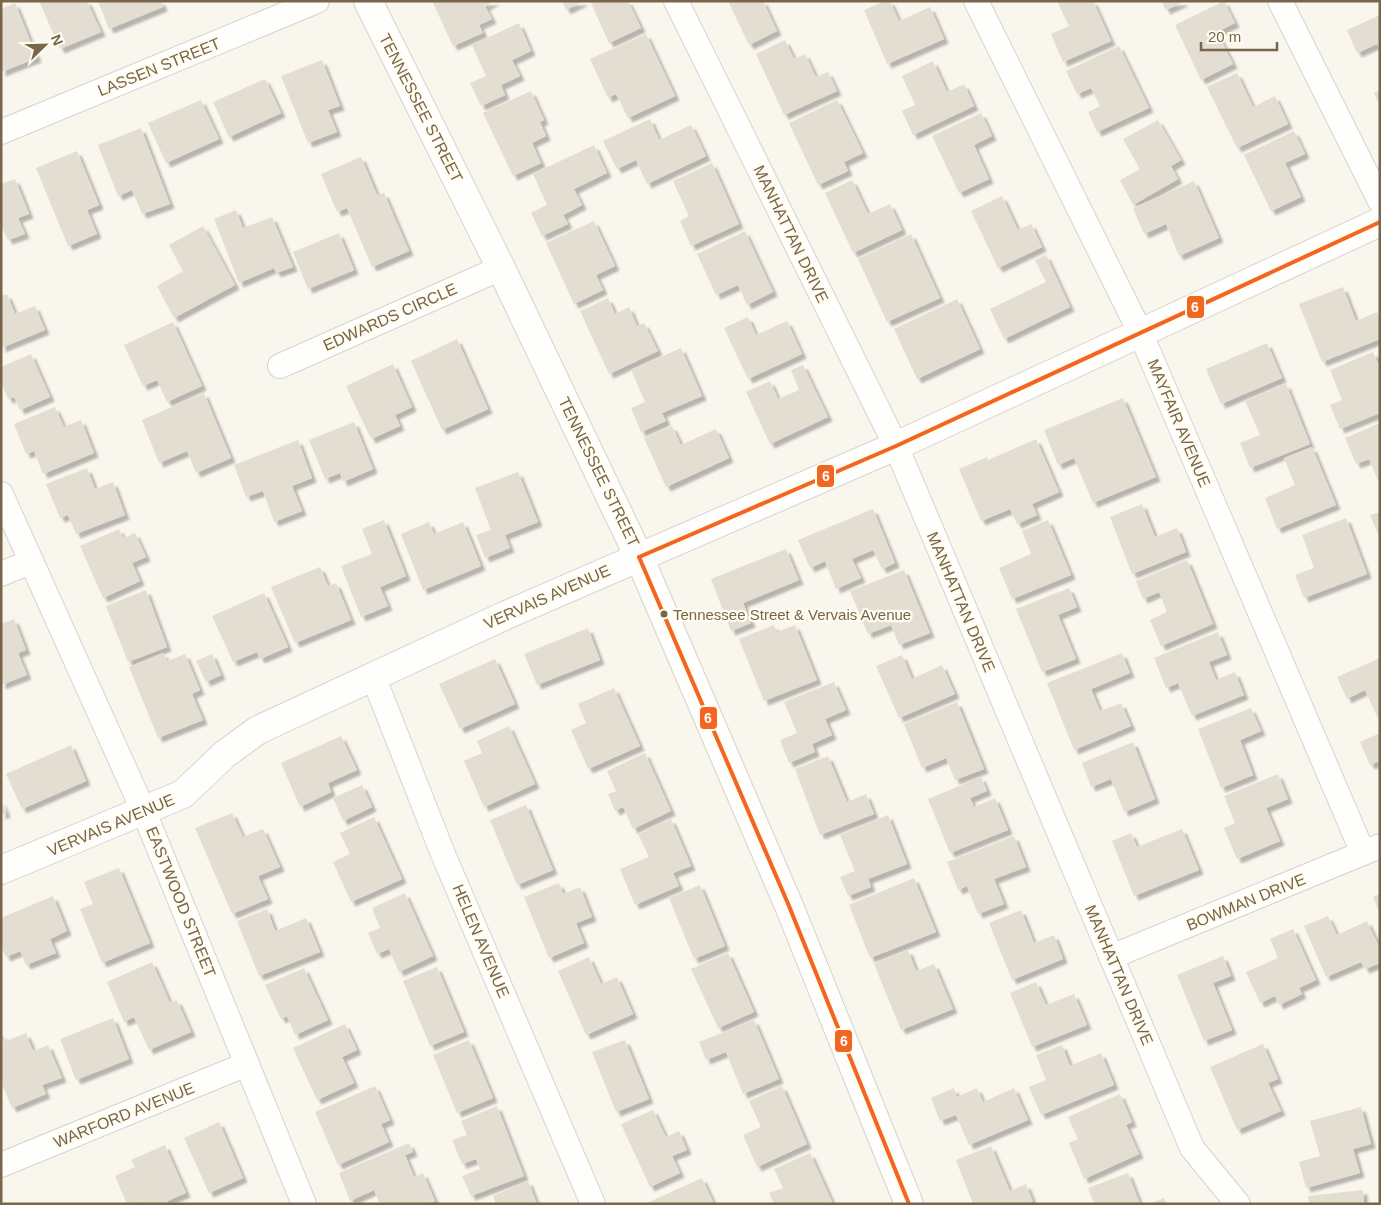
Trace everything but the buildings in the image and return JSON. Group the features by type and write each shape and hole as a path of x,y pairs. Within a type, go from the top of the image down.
{"street":[{"name":"LASSEN STREET","path":"1,132 317,1"},
{"name":"TENNESSEE STREET","path":"368,1 501,268 639,557 789,906 909,1204"},
{"name":"MANHATTAN DRIVE","path":"676,1 896,446 1192,1148 1238,1204"},
{"name":"MAYFAIR AVENUE","path":"976,1 1140,332 1371,850"},
{"path":"1280,1 1380,201"},
{"name":"VERVAIS AVENUE","path":"1,870 144,812 183,794 225,754 258,730 504,616 896,446 1380,222"},
{"name":"EDWARDS CIRCLE","path":"280,366 501,268"},
{"name":"EASTWOOD STREET","path":"1,494 144,812 304,1204"},
{"path":"1,574 30,562"},
{"name":"HELEN AVENUE","path":"373,676 443,854 593,1204"},
{"name":"BOWMAN DRIVE","path":"1111,957 1371,850"},
{"name":"WARFORD AVENUE","path":"1,1166 247,1064"}],"transit line":[{"name":"6","path":"639,557 896,446 1380,222"},
{"name":"6","path":"639,557 789,906 909,1204"}],"place":[{"name":"Tennessee Street & Vervais Avenue","path":"664,614"}]}
